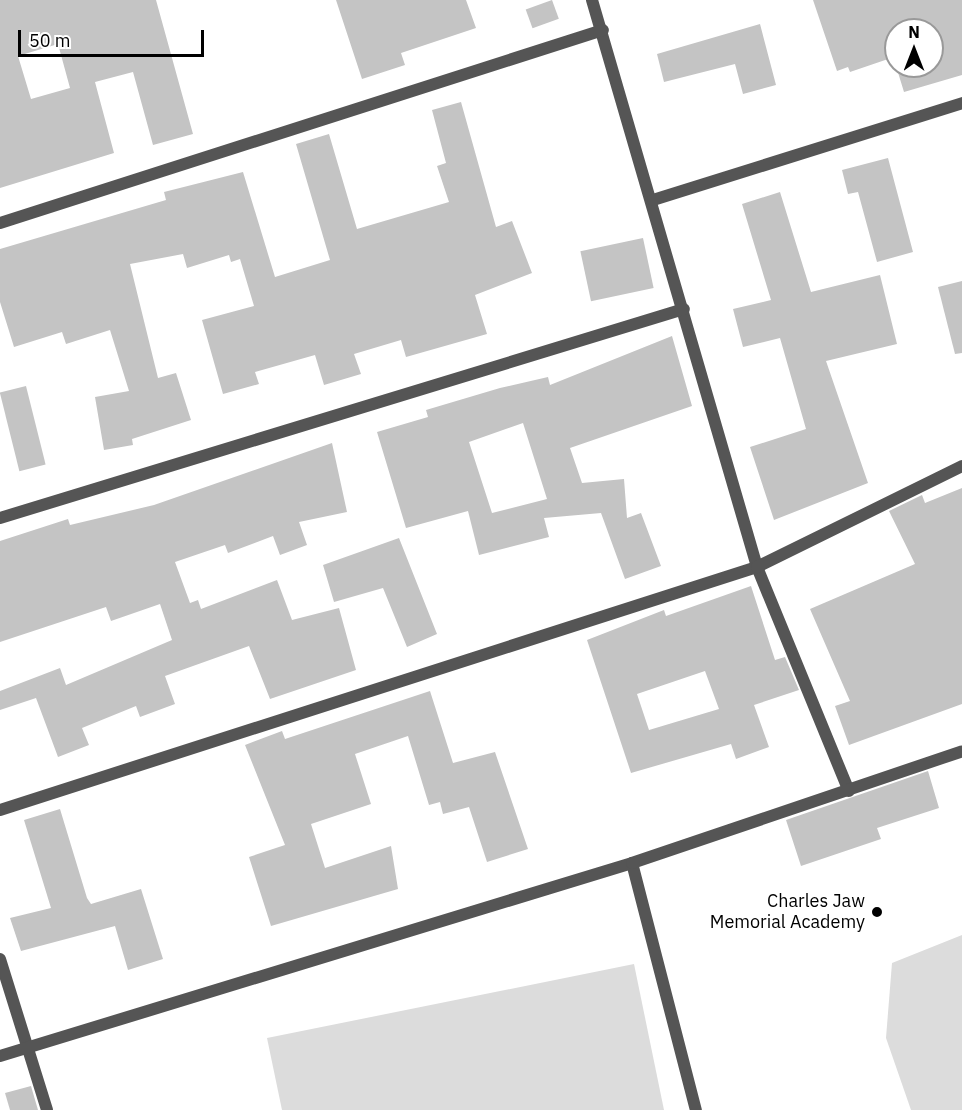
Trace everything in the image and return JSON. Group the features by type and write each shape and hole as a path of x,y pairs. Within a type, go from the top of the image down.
{"street":[{"path":"592,0 653,200 757,567 849,791"},
{"path":"0,223 603,30"},
{"path":"653,200 962,103"},
{"path":"0,518 684,309"},
{"path":"0,810 757,567 962,466"},
{"path":"0,1056 632,863 962,751"},
{"path":"632,863 696,1110"},
{"path":"0,959 47,1110"}],"shaded area":[{"path":"962,935 962,1110 911,1110 886,1038 892,963"},
{"path":"634,964 664,1110 282,1110 267,1038"}],"building":[{"path":"0,0 156,0 193,134 153,145 133,72 95,82 114,153 0,188","holes":["58,44 70,88 31,99 18,56"]},
{"path":"336,0 466,0 476,28 401,53 405,65 362,79"},
{"path":"552,0 559,19 533,28 526,10"},
{"path":"813,0 962,0 962,75 904,92 900,78 944,78 944,18 884,18 884,60 850,72 848,67 837,71"},
{"path":"760,24 776,85 743,94 735,64 664,82 657,54"},
{"path":"461,102 496,227 512,221 532,273 475,295 487,334 406,357 401,340 354,354 361,374 324,385 315,355 255,372 259,384 223,394 202,320 254,306 240,259 231,262 229,255 187,268 183,254 130,264 158,378 176,373 191,420 132,439 133,445 104,450 95,397 129,391 110,330 66,344 62,332 14,347 0,302 0,249 166,200 164,192 243,172 275,277 330,260 296,144 329,134 357,229 449,202 437,166 446,163 432,110"},
{"path":"888,158 913,252 877,262 858,192 848,194 842,170"},
{"path":"780,192 811,292 880,275 897,344 826,361 868,483 774,520 750,447 806,429 780,338 743,347 733,309 771,300 742,204"},
{"path":"643,238 654,288 591,301 580,251"},
{"path":"962,281 962,353 955,354 938,287"},
{"path":"672,336 692,406 570,448 582,483 624,479 627,518 641,513 661,566 625,579 601,513 544,518 549,537 479,555 468,511 406,528 377,432 428,417 426,410 500,388 548,377 550,385","holes":["523,423 547,499 492,513 469,442"]},
{"path":"26,386 46,465 19,471 0,392"},
{"path":"332,443 347,512 299,522 307,545 280,555 273,536 228,553 225,545 175,562 190,603 198,600 201,609 277,580 292,620 339,608 356,670 270,699 249,646 165,676 175,704 140,717 136,706 82,728 89,745 58,757 36,698 0,710 0,691 60,668 66,685 172,640 160,604 111,621 106,607 0,642 0,541 68,519 70,525 154,505"},
{"path":"962,488 962,704 849,745 835,706 850,701 810,609 915,564 889,511 922,495 925,503"},
{"path":"399,538 437,634 407,647 383,588 334,602 323,565"},
{"path":"751,586 775,660 785,657 799,690 754,705 769,747 736,759 731,744 631,773 587,640 664,610 666,616","holes":["705,671 719,709 649,730 637,694"]},
{"path":"430,691 453,763 495,752 528,849 487,862 469,807 443,814 440,802 429,805 408,736 355,754 371,804 311,824 325,868 391,846 398,889 271,926 249,857 285,845 245,745 282,731 285,739"},
{"path":"928,771 939,808 877,828 881,839 801,866 786,820"},
{"path":"60,809 87,898 91,904 141,889 163,959 128,970 115,926 21,951 10,918 51,908 24,820"},
{"path":"31,1086 38,1110 10,1110 5,1093"}],"place":[{"name":"Charles Jaw Memorial Academy","path":"877,912"}]}
